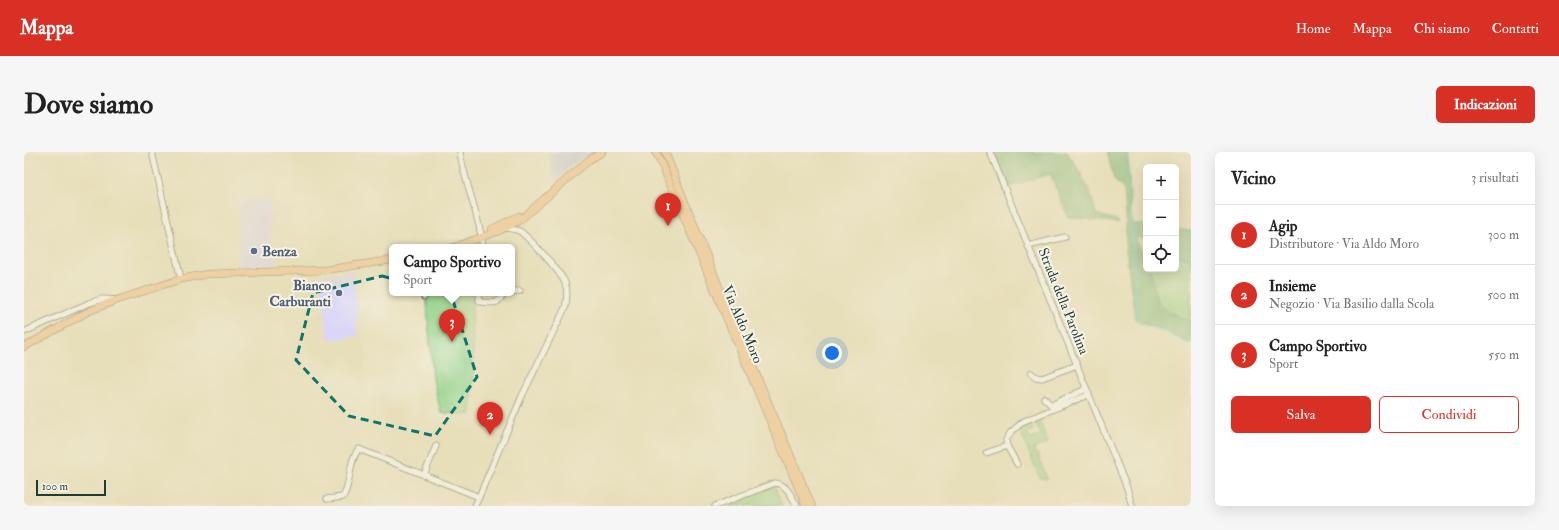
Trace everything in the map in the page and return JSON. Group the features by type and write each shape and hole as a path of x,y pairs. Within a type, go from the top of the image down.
{"main road":[{"path":"481,236 511,227 589,160 602,152"},
{"name":"Via Aldo Moro","path":"655,152 659,158 806,506"},
{"name":"Via Aldo Moro","path":"664,152 812,506"},
{"path":"462,244 522,217"},
{"path":"24,347 89,311 181,279 208,274 325,270 389,260"}],"street":[{"path":"152,152 181,279"},
{"path":"460,152 463,170 472,196 482,244"},
{"name":"Strada della Parolina","path":"990,152 1127,488 1132,506"},
{"path":"520,232 518,227 522,217"},
{"path":"475,506 522,396 565,308 567,296 566,284 560,275 520,232 511,227"},
{"name":"Strada della Parolina","path":"1028,246 1065,237"},
{"path":"515,291 520,291"},
{"path":"480,296 479,300 481,302 499,301 503,296"},
{"path":"24,332 89,302 102,299 117,300"},
{"name":"Strada della Parolina","path":"1031,373 1036,377 1042,378 1076,365"},
{"path":"1044,398 1051,405 1087,392"},
{"path":"1017,464 1007,446 1006,440 1024,421 1087,392"},
{"path":"424,475 436,446"},
{"path":"986,453 1007,446"},
{"path":"327,499 343,497 349,482 355,456 359,449 479,497"},
{"path":"715,506 775,483 779,483 790,494 797,506"}],"highlighted area":[{"path":"382,276 451,294 477,377 435,436 349,416 296,360 313,293"}],"shaded area":[{"path":"548,152 592,152 569,168 555,183"},
{"path":"238,200 271,200 271,250 278,266 239,266"},
{"name":"Bianco Carburanti","path":"353,271 358,316 356,320 358,336 332,340 328,337 320,275"}],"green space":[{"path":"990,152 1067,152 1085,182 1096,214 1117,220 1118,223 1068,217 1050,174 1005,188"},
{"path":"1107,152 1127,152 1130,213 1134,224 1143,225 1143,239 1139,237 1136,240 1143,252 1143,272 1151,272 1156,297 1161,305 1181,318 1191,321 1191,343 1135,319 1126,250 1124,190 1114,180"},
{"path":"1179,229 1191,231 1191,260 1179,255"},
{"path":"1179,255 1191,260 1191,321 1181,318 1161,305 1156,297 1151,272 1179,272"},
{"path":"426,296 473,296 474,377 471,414 441,413 433,379"},
{"path":"1038,417 1048,443 1033,450 1035,454 1037,453 1047,479 1040,478 1018,426 1032,421 1030,423 1033,430 1027,432 1031,439 1041,435 1035,421"},
{"path":"774,486 782,506 728,506"}],"waterway":[{"path":"1128,152 1137,322 1163,331 1191,345"}],"place":[{"name":"Agip","path":"668,226"},
{"name":"Benza","path":"254,251"},
{"name":"Bianco Carburanti","path":"339,293"},
{"name":"Campo Sportivo","path":"452,342"},
{"name":"Insieme","path":"490,435"}]}
